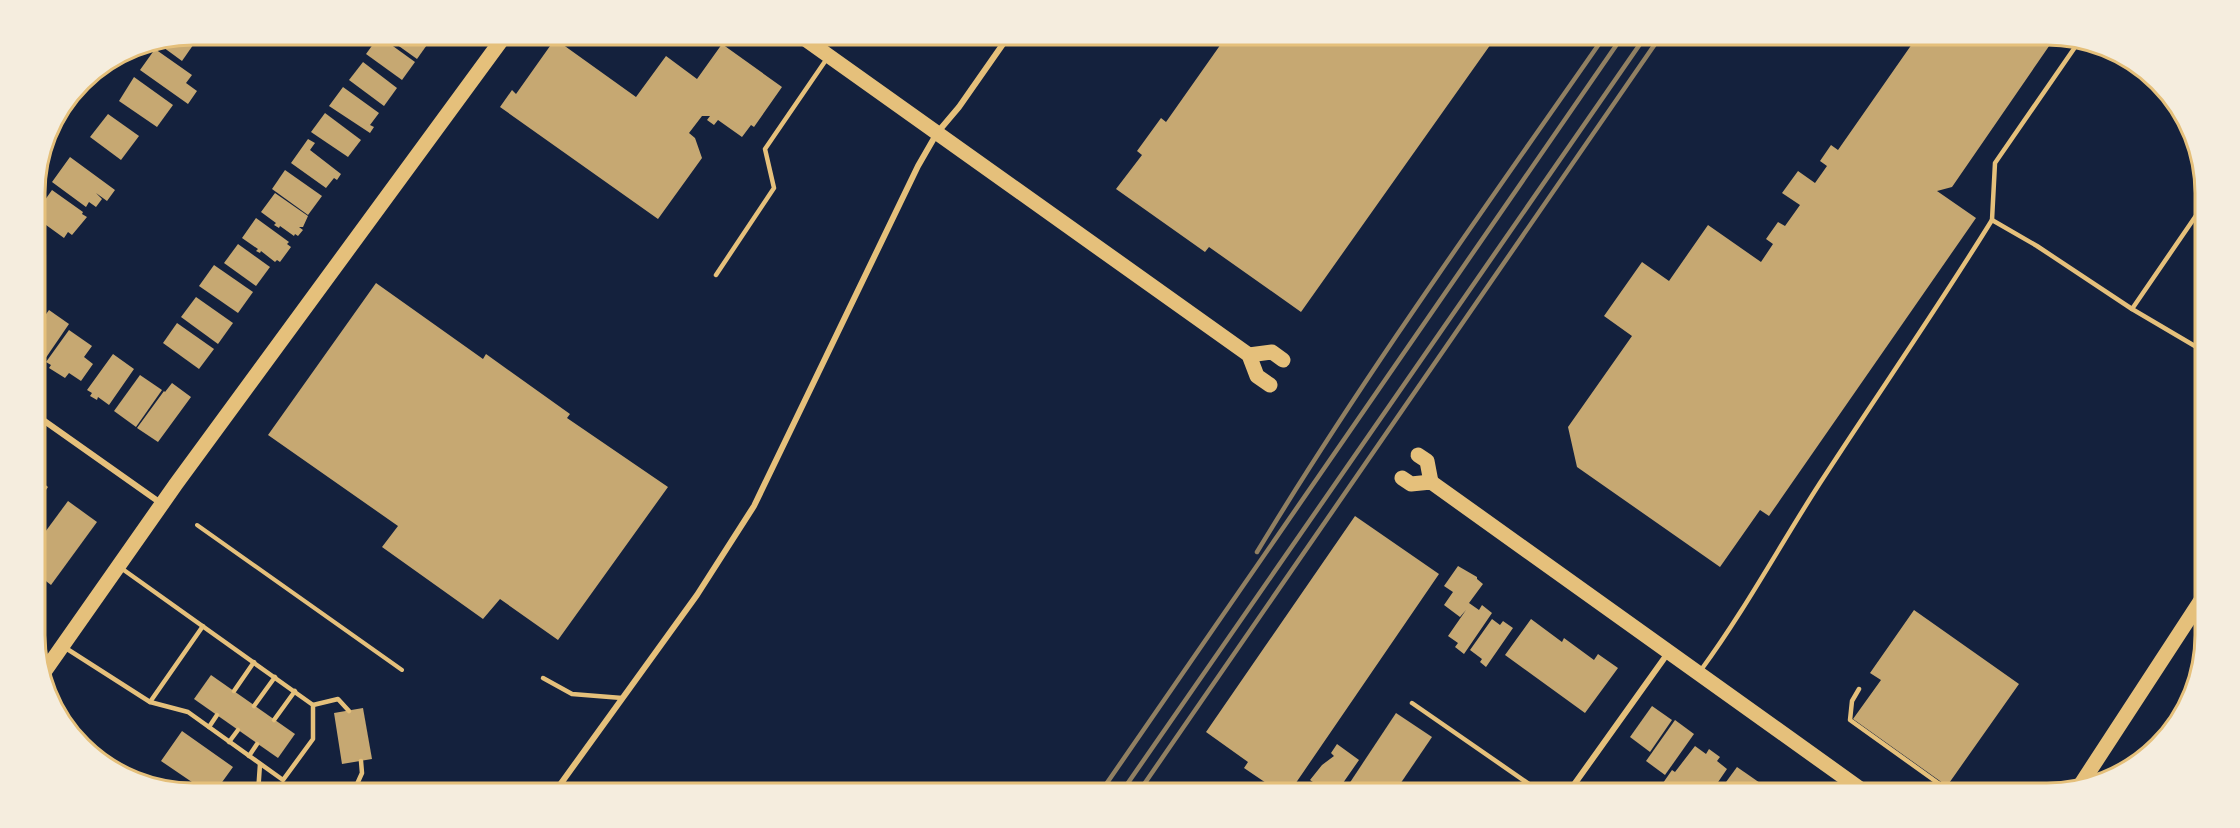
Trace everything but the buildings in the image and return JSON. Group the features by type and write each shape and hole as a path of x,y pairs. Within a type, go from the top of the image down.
{"main road":[{"path":"48,665 162,504 498,45"},
{"path":"813,45 1249,355 1257,376 1270,385"},
{"path":"1249,355 1272,352 1283,360"},
{"path":"1418,455 1427,461 1431,482"},
{"path":"1402,478 1411,484 1431,482 1852,783"},
{"path":"2085,778 2195,609"}],"street":[{"path":"562,783 697,595 754,506 918,166 937,133 959,107 1002,45"},
{"path":"45,421 162,504"},
{"path":"1575,783 1668,652"}],"lane":[{"path":"1698,674 1750,598 1804,508 1992,220 1995,163 2075,48"},
{"path":"716,275 774,188 765,149 829,57"},
{"path":"2132,309 2195,217"},
{"path":"1992,220 2195,346"},
{"path":"118,565 313,705"},
{"path":"150,702 203,626"},
{"path":"62,645 150,702 188,712 283,780 313,739 313,705"},
{"path":"234,691 254,662"},
{"path":"254,706 275,677"},
{"path":"543,678 572,694 622,698"},
{"path":"1859,689 1852,701 1850,720 1938,783"},
{"path":"274,720 295,691"},
{"path":"313,705 338,699 350,711"},
{"path":"1412,703 1528,783"},
{"path":"209,727 217,715"},
{"path":"229,742 238,730"},
{"path":"249,756 257,744"},
{"path":"358,783 362,773 361,761"},
{"path":"259,783 260,764"}],"path":[{"path":"197,525 402,670"}],"railway":[{"path":"1257,552 1340,420 1598,45"},
{"path":"1107,783 1616,45"},
{"path":"1128,783 1639,45"},
{"path":"1145,783 1654,45"}]}
